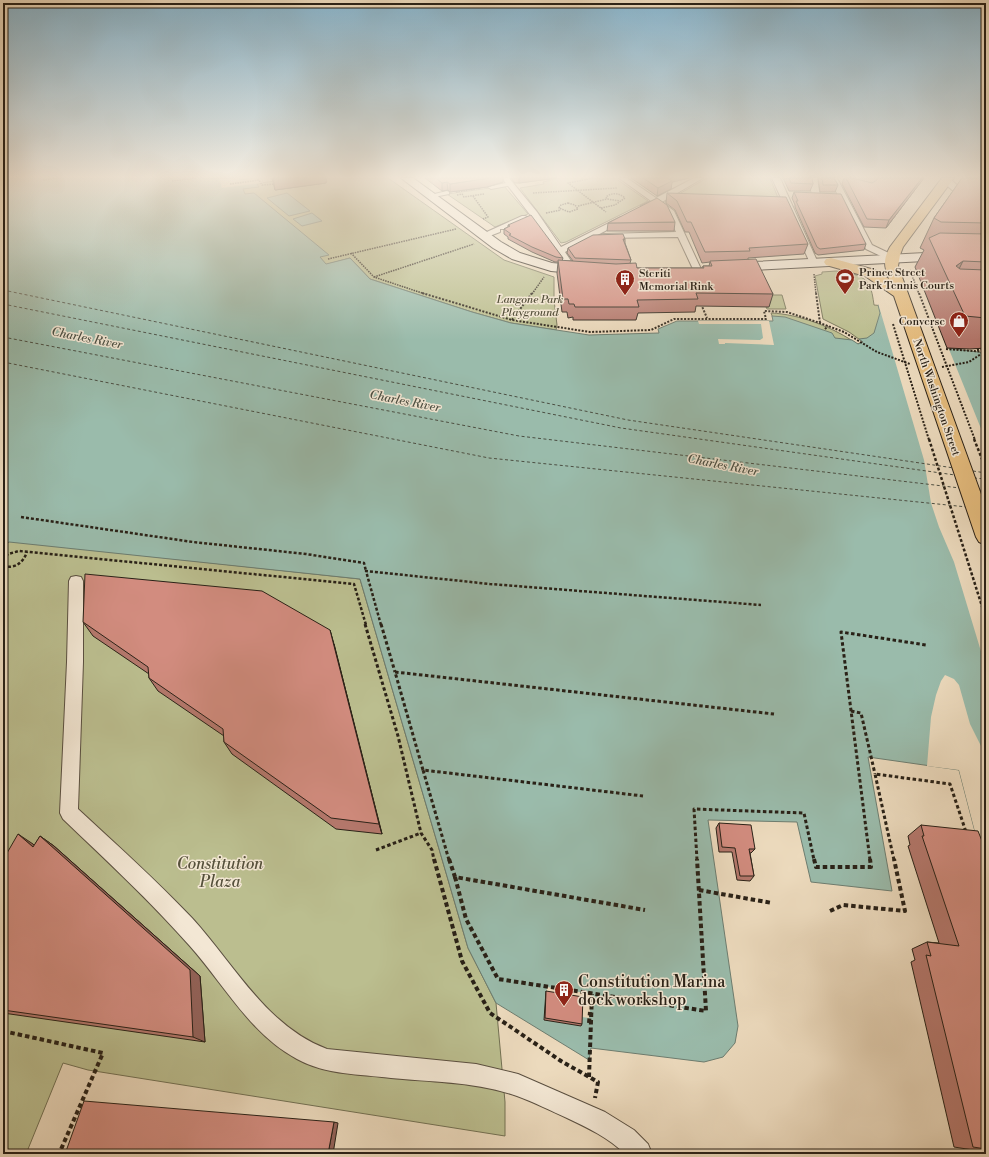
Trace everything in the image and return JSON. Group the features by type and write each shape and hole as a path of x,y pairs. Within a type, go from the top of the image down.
{"main road":[{"path":"472,232 480,239 516,256 538,264 568,269 597,271"},
{"path":"892,258 909,232"},
{"path":"722,268 814,267 831,262 892,258 986,258"},
{"name":"North Washington Street","path":"892,258 892,267 902,297 986,537"},
{"path":"831,262 870,273 902,297"},
{"path":"682,269 703,269"}],"street":[{"path":"480,239 492,232"},
{"path":"547,232 569,264 568,269"},
{"path":"560,251 600,232"},
{"path":"801,232 814,267"},
{"path":"861,232 870,247 892,258"},
{"path":"592,236 681,234 703,269"},
{"path":"76,581 75,662 69,812 122,861 198,940 251,1006 273,1030 304,1053 327,1060 476,1075 518,1085 597,1120 626,1138 640,1152 640,1154"}],"path":[{"path":"328,259 443,232"},
{"path":"374,277 480,239"},
{"path":"351,253 374,277 456,304 512,320 590,332 651,330 674,319 766,319 764,311 787,312 844,332 859,342"},
{"path":"814,267 820,323"},
{"name":"North Washington Street","path":"910,270 986,469"},
{"path":"512,320 546,274"},
{"path":"701,304 707,318"},
{"name":"North Washington Street","path":"892,320 986,619"},
{"path":"825,329 828,326"},
{"path":"946,349 985,351"},
{"path":"21,517 193,542 306,554 364,563 466,919 498,979 706,1011 694,809 804,813 816,867 871,867 841,632 926,645"},
{"path":"3,560 12,552 27,552 354,584 398,736 421,833 432,850 460,955 487,1010 529,1040 589,1078 598,1082 595,1098"},
{"path":"3,566 9,568 18,566 24,561 27,552"},
{"path":"366,571 490,584 762,605"},
{"path":"395,672 774,714"},
{"path":"830,911 844,905 905,911 876,774 861,713 851,711"},
{"path":"423,770 643,796"},
{"path":"876,774 950,784 968,837"},
{"path":"376,850 421,833"},
{"path":"454,877 645,910"},
{"path":"699,890 740,896 772,903"},
{"path":"589,1078 592,994"},
{"path":"3,1031 103,1053 59,1154"}],"green space":[{"name":"Langone Park Playground","path":"278,232 464,232 504,260 554,277 556,330 511,323 370,279 350,258 314,268"},
{"path":"553,232 586,232 566,242 561,243"},
{"path":"836,271 862,277 868,283 874,305 906,308 867,348 774,321 771,313 793,316 828,327 857,344 863,342 849,332 823,319 815,276 822,274 822,272"},
{"path":"763,295 782,295 786,309 767,309 766,307 768,307"},
{"name":"Constitution Plaza","path":"10,541 360,579 468,948 496,1003 505,1102 505,1136 88,1070 63,1063 26,1154 3,1154 3,546"}],"water":[{"name":"Charles River","path":"3,232 301,232 329,255 320,257 326,264 350,258 370,279 472,312 511,323 589,335 659,333 658,329 677,321 773,321 772,316 785,317 832,333 835,338 852,340 858,344 863,342 859,339 867,338 874,333 880,313 878,305 930,310 947,348 986,353 986,841 979,847 959,770 868,757 892,891 811,882 797,822 708,820 738,1026 735,1043 723,1057 704,1062 591,1048 589,1060 496,1003 468,948 360,579 9,542 3,546"}],"pier":[{"path":"878,303 931,309 936,317 986,441 986,668 954,562 939,527 931,503 924,460"},
{"path":"698,321 769,321 774,345 719,344 718,339 760,340 763,338 761,324 699,324"},
{"path":"945,675 954,679 959,685 970,724 986,756 986,844 981,847 979,847 959,770 927,766 931,717 936,695"},
{"name":"Constitution Marina dock workshop","path":"547,987 592,994 589,1018 582,1017 581,1026 544,1020"}],"building":[{"path":"508,232 544,232 563,258 556,257 532,247 509,235 511,234"},
{"path":"696,232 802,232 808,244 749,248 750,251 705,252"},
{"path":"810,232 860,232 866,244 820,249 817,247"},
{"path":"940,233 986,234 986,262 963,261 956,266 960,269 986,270 986,318 965,316 929,238"},
{"path":"623,234 625,239 623,239 631,260 575,258 568,248 593,235"},
{"path":"756,259 773,294 696,293 698,299 637,300 639,307 575,307 574,304 569,304 568,299 563,299 558,260 616,264 636,263 637,268 704,268 703,266 712,266 710,261"},
{"path":"85,574 262,591 330,630 379,824 331,818 224,742 223,729 149,678 148,667 83,622"},
{"path":"719,823 751,825 755,849 749,849 754,876 740,876 735,848 722,847"},
{"path":"921,825 978,831 986,851 986,1149 973,1147 926,955 931,956 927,942 959,946 922,836 924,836"},
{"path":"18,834 33,847 40,836 190,970 193,1037 3,1010 3,860"},
{"name":"Constitution Marina dock workshop","path":"546,991 583,997 582,1024 545,1018"},
{"path":"84,1101 334,1122 328,1154 65,1154"}],"ferry route":[{"path":"3,290 628,420 954,468"},
{"path":"3,304 621,428 955,475"},
{"path":"3,337 519,436 960,488"},
{"path":"3,362 489,458 967,507"},
{"path":"973,471 986,473"},
{"path":"974,478 986,479"},
{"path":"979,490 986,491"}],"place":[{"name":"Prince Street Park Tennis Courts","path":"845,295"},
{"name":"Steriti Memorial Rink","path":"625,296"},
{"name":"Converse","path":"959,338"},
{"name":"Constitution Marina dock workshop","path":"564,1007"}]}
